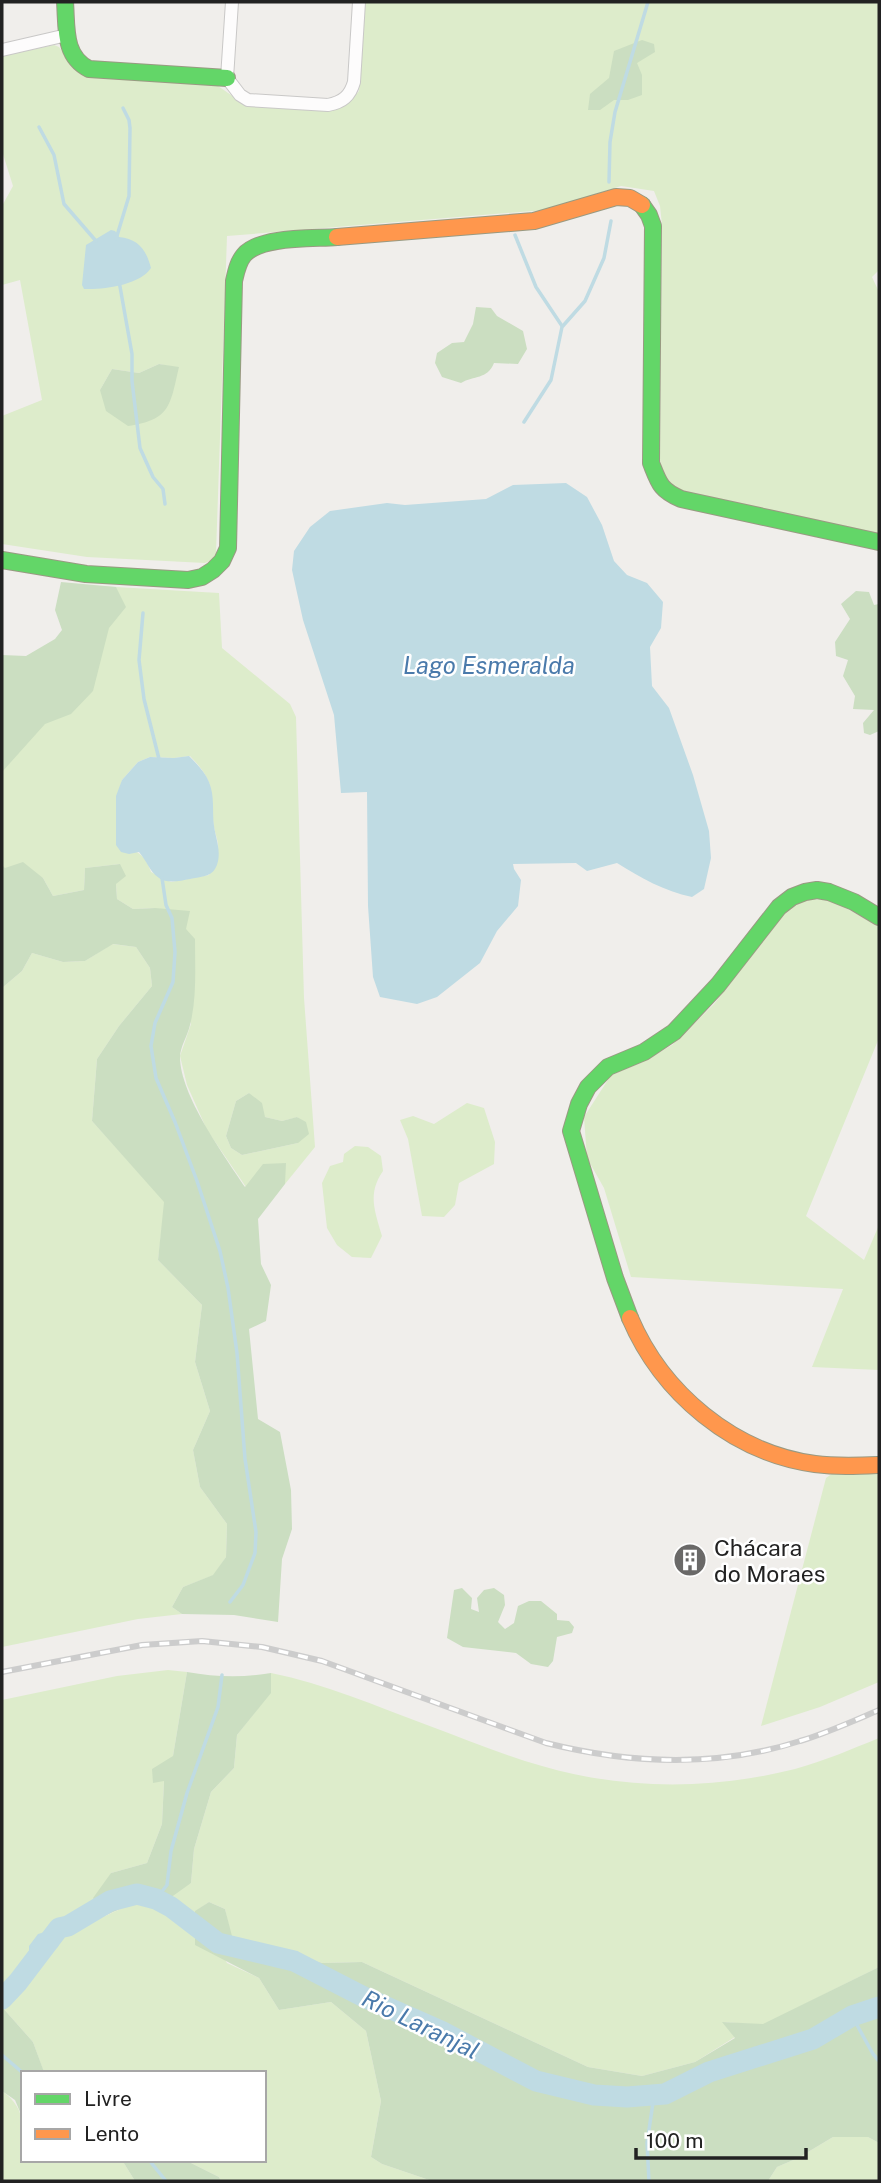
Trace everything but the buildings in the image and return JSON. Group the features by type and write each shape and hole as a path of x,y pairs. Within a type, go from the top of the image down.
{"street":[{"path":"65,2 71,55 77,63 93,71 227,78"},
{"path":"232,2 227,78 240,95 248,100 328,105 339,103 351,91 355,82 359,2"},
{"path":"2,50 67,35"},
{"path":"2,561 86,574 188,580 203,578 215,571 224,560 229,548 234,281 244,252 254,246 269,242 534,221 625,197 642,204 650,215 653,226 652,463 661,486 667,493 699,505 879,542"},
{"path":"879,918 837,894 826,891 810,891 789,898 779,907 708,998 679,1027 655,1046 607,1068 595,1078 580,1102 571,1131 626,1309 649,1356 683,1398 724,1431 773,1454 825,1466 879,1465"}],"green space":[{"path":"365,2 879,2 879,270 872,277 879,292 879,534 684,491 668,480 660,461 660,206 654,191 621,186 545,210 227,236 216,553 212,560 205,563 87,557 2,544 2,416 42,400 20,280 2,285 2,206 13,186 2,151 2,56 54,45 59,47 72,64 218,86 247,106 335,110 346,105 359,91","holes":["159,364 179,368 100,390 112,369 139,373"]},
{"path":"642,40 654,44 655,52 637,63 642,75 642,95 628,100 614,100 600,110 588,110 590,94 609,78 614,51"},
{"path":"476,307 491,308 497,316 523,331 527,349 518,364 494,363 484,375 461,383 442,377 435,363 437,353 452,343 464,342 473,324"},
{"path":"159,364 179,367 170,401 161,415 153,420 128,426 106,411 100,390 112,369 139,373"},
{"path":"61,582 116,587 126,607 109,628 93,691 71,714 45,724 2,772 2,655 26,656 55,639 62,630 55,610"},
{"path":"99,586 219,593 222,648 290,704 296,717 304,998 315,1147 285,1184 285,1163 246,1187 207,1130 187,1085 180,1056 191,1024 155,908 133,909 117,899 116,884 120,864 85,868 84,890 53,896 43,878 5,869 2,865 2,757","holes":["190,756 209,782 218,849 209,875 171,882 151,872 138,853 116,844 116,818 122,780 138,762 150,757","249,1093 265,1117 282,1121 298,1117 298,1143 242,1155 231,1148 226,1136 236,1101"]},
{"path":"856,591 869,592 874,605 879,604 879,731 870,735 864,733 863,723 874,710 853,709 855,696 843,676 848,660 836,656 835,642 850,619 841,604"},
{"path":"23,862 43,878 53,896 84,890 85,868 120,864 126,876 116,884 117,899 133,909 190,911 186,929 195,939 195,993 190,1025 180,1057 187,1089 215,1142 245,1187 263,1164 286,1163 285,1184 258,1219 261,1264 271,1285 266,1321 249,1329 258,1419 280,1432 291,1490 292,1529 282,1559 278,1622 234,1615 182,1614 172,1607 183,1587 213,1575 226,1557 227,1524 200,1487 193,1450 210,1411 195,1362 202,1305 158,1260 164,1202 92,1121 97,1059 119,1026 152,986 150,968 136,947 113,944 85,961 63,962 32,953 22,971 2,988 2,865 5,868"},
{"path":"811,899 834,901 879,927 879,1038 806,1216 864,1260 879,1225 879,1370 812,1367 843,1289 631,1277 604,1188 587,1158 584,1117 611,1075 643,1062 672,1045 714,1004 785,913 794,905"},
{"path":"112,944 136,947 150,968 152,986 119,1026 97,1059 92,1121 165,1202 158,1260 202,1305 195,1362 210,1411 193,1450 200,1487 227,1524 226,1557 214,1575 183,1587 172,1607 182,1614 138,1619 2,1647 2,988 22,971 32,953 63,962 85,961"},
{"path":"249,1093 262,1103 265,1117 282,1121 297,1117 306,1122 309,1134 298,1143 242,1155 231,1148 226,1136 236,1101"},
{"path":"467,1103 484,1108 495,1142 494,1164 459,1183 455,1205 444,1217 422,1216 408,1139 400,1120 413,1116 434,1124"},
{"path":"355,1146 368,1147 381,1156 383,1171 375,1187 374,1203 382,1236 371,1258 352,1257 337,1245 327,1228 322,1183 330,1166 343,1162 344,1154"},
{"path":"879,1472 879,1682 820,1707 761,1726 826,1478 833,1473"},
{"path":"462,1588 472,1598 471,1609 479,1612 477,1598 484,1590 494,1588 504,1595 505,1605 498,1622 505,1629 514,1623 518,1606 529,1601 541,1601 557,1614 557,1620 569,1621 574,1627 572,1633 557,1637 553,1661 548,1667 531,1664 516,1653 463,1647 447,1638 454,1590"},
{"path":"168,1670 187,1672 173,1756 164,1780 162,1824 147,1863 111,1873 105,1916 191,1883 194,1849 211,1792 234,1768 237,1735 270,1693 271,1673 350,1696 527,1762 604,1780 668,1784 732,1781 795,1769 879,1738 879,1967 763,2025 723,2022 735,2037 695,2062 642,2076 588,2067 362,1962 322,1963 231,1936 225,1909 209,1902 196,1911 227,1963 259,1978 279,2010 331,2002 366,2031 381,2101 371,2157 382,2164 432,2181 221,2181 219,2177 190,2162 266,2162 266,2071 43,2071 33,2042 2,2007 2,1700 117,1676"},
{"path":"187,1672 229,1676 271,1673 271,1693 237,1735 234,1768 211,1792 194,1849 191,1883 156,1908 136,1902 104,1916 93,1898 111,1873 147,1863 162,1824 164,1781 153,1783 152,1769 173,1756"},
{"path":"209,1902 225,1909 232,1936 322,1963 362,1962 588,2067 642,2076 695,2062 735,2038 722,2022 763,2024 879,1967 879,2143 868,2137 833,2137 777,2167 768,2181 432,2181 382,2164 371,2157 381,2101 366,2031 331,2002 279,2010 259,1978 195,1945 195,1911"},
{"path":"2,2007 33,2042 44,2071 21,2071 21,2114 15,2100 2,2091"},
{"path":"2,2091 20,2113 21,2162 123,2162 135,2181 2,2181"},
{"path":"833,2137 868,2137 879,2143 879,2181 768,2181 777,2167"},
{"path":"123,2162 190,2162 219,2177 221,2181 135,2181"}],"water":[{"path":"111,230 119,237 140,246 147,255 151,268 139,279 130,282 101,289 84,289 82,285 86,245"},
{"name":"Lago Esmeralda","path":"566,483 587,497 602,525 614,561 627,575 647,583 663,602 661,628 650,647 652,686 669,708 693,775 709,831 711,858 704,889 692,897 653,883 617,863 587,871 576,863 513,864 521,880 518,906 497,931 480,963 437,997 417,1004 380,997 373,977 368,906 367,792 341,793 334,715 303,620 292,570 294,551 310,527 330,511 387,503 405,505 486,499 513,485"},
{"path":"189,756 203,771 211,788 218,848 217,864 213,872 201,877 166,881 153,872 139,852 121,852 116,845 116,796 122,780 138,762 150,757"},
{"path":"59,1928 58,1947 18,1982 29,1946 38,1934"}],"waterway":[{"path":"609,182 610,142 615,112 648,2"},
{"path":"116,239 129,196 130,128 123,108"},
{"path":"39,127 54,155 64,204 96,241"},
{"path":"524,422 551,380 562,327 585,301 604,258 611,221"},
{"path":"515,235 536,287 562,326"},
{"path":"119,281 132,354 132,381 140,448 153,477 163,489 165,504"},
{"path":"143,613 139,660 144,699 159,759"},
{"path":"162,878 166,905 172,918 175,952 173,982 155,1023 151,1046 156,1078 197,1181 220,1251 228,1288 237,1353 245,1459 256,1532 255,1553 243,1585 230,1602"},
{"path":"156,1899 167,1885 171,1851 187,1793 218,1707 222,1675"},
{"name":"Rio Laranjal","path":"2,1999 59,1928 68,1926 110,1901 137,1894 156,1899 171,1907 218,1943 294,1961 364,1997 441,2031 536,2081 594,2095 627,2097 665,2094 709,2072 813,2039 852,2016 879,2007"},
{"path":"852,2016 879,2061"},
{"path":"2,2055 21,2071"},
{"path":"649,2181 647,2143 654,2096"},
{"path":"151,2162 166,2181"}],"railway":[{"path":"2,1672 142,1645 202,1641 262,1647 322,1661 546,1743 641,1759 705,1759 768,1750 820,1734 879,1710"}],"traffic: fast":[{"path":"65,2 71,49 75,57 89,69 227,78"},
{"path":"642,205 653,226 651,463 661,485 681,499 879,542"},
{"path":"2,560 86,574 188,580 202,577 213,570 222,561 228,548 234,281 239,264 244,255 262,244 337,237"},
{"path":"630,1318 615,1278 571,1131 579,1104 588,1087 608,1067 644,1052 674,1032 718,985 779,907 792,897 817,890 829,892 854,902 879,917"}],"traffic: slow":[{"path":"337,237 534,221 616,197 630,198 642,205"},
{"path":"630,1318 661,1371 704,1415 729,1433 785,1458 823,1465 879,1465"}],"place":[{"name":"Chácara do Moraes","path":"690,1560"}]}
